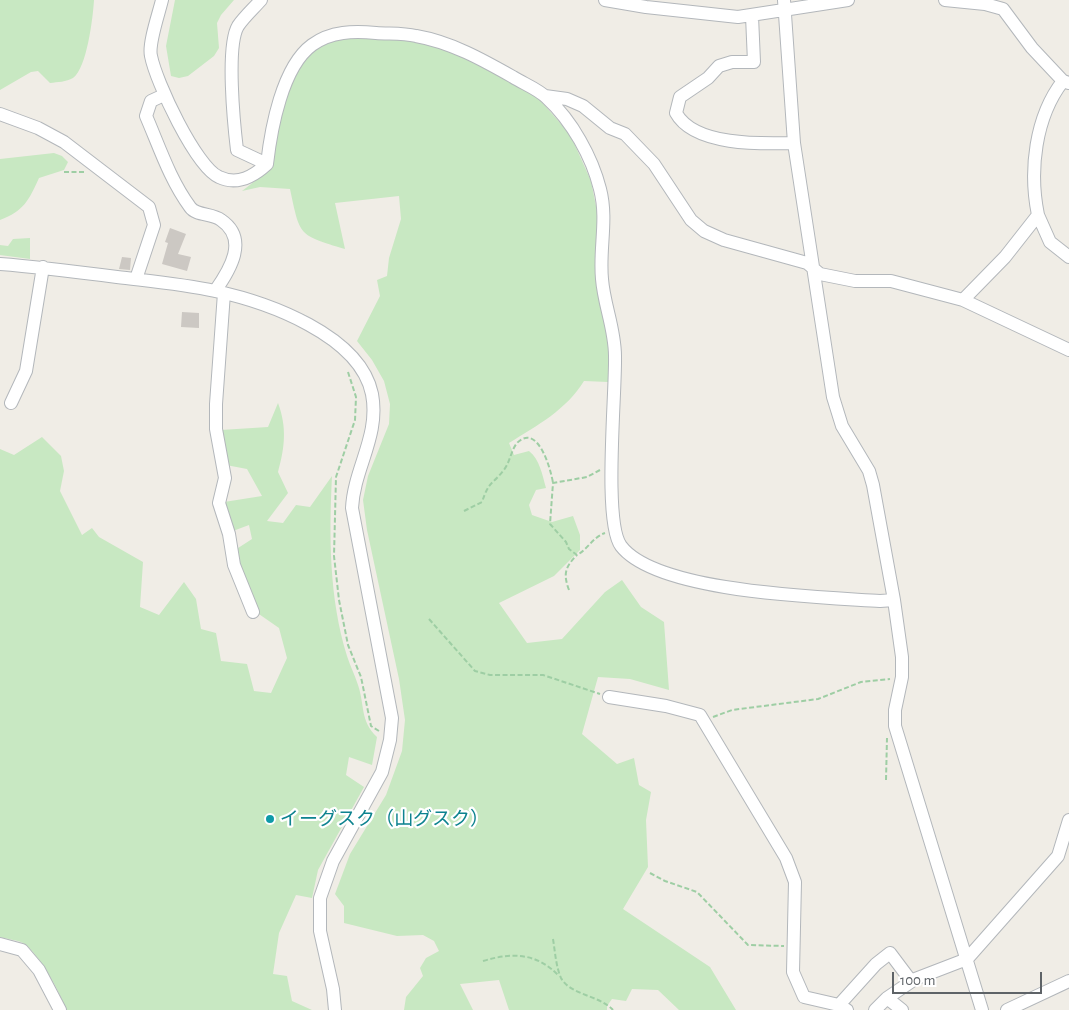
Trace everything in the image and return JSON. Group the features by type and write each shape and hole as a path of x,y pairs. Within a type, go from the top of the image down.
{"street":[{"path":"162,0 150,54 164,95 207,169 220,178 238,180 254,176 267,164 269,141 284,88 290,75 297,61 311,46 331,35 356,31 415,36 444,43 483,60 545,96 575,132 599,185 603,204 605,226 602,282 615,336 612,469 616,539 628,554 653,568 678,576 750,592 880,601 894,600"},
{"path":"261,0 238,27 233,43 233,111 237,150 267,164"},
{"path":"605,0 620,4 719,16 752,16 784,5 848,0"},
{"path":"945,0 986,1 1003,9 1032,48 1066,82 1048,104 1036,153 1033,175 1038,215 1050,242 1069,257"},
{"path":"784,5 794,143 833,397 842,426 869,471 894,600 902,678 895,710 895,726 982,1010"},
{"path":"752,16 754,62 732,62 719,66 708,78 680,97 676,113 685,125 724,140 748,144 794,143"},
{"path":"164,95 151,101 146,116 178,191 192,210 221,220 234,236 236,254 220,292 216,429 225,478 220,503 229,534 234,565 253,612"},
{"path":"545,96 568,99 583,106 610,128 625,134 654,164 680,207 704,231 724,240 807,263 820,274 855,281 891,282 963,300 1069,350"},
{"path":"0,114 38,128 64,142 149,207 154,225 136,279"},
{"path":"963,300 1005,256 1038,215"},
{"path":"0,264 43,267 220,292 270,308 316,328 333,339 361,367 372,392 375,417 372,437 358,472 353,492 352,508 392,718 390,740 382,772 339,848 320,898 320,931 333,988 335,1010"},
{"path":"11,403 26,370 43,267"},
{"path":"609,697 666,706 700,715 786,858 795,882 793,972 804,997 843,1007 890,953 911,982"},
{"path":"875,1010 886,998 911,982 967,959 1058,856 1069,820"},
{"path":"0,944 22,950 39,970 60,1010"},
{"path":"1007,1010 1069,981"},
{"path":"886,998 902,1010"}],"path":[{"path":"464,510 482,502 488,485 504,471 516,444 524,438 530,438 537,442 550,466 553,484 550,524 566,542 569,549 577,555"},
{"path":"553,484 588,477 598,470 612,469"},
{"path":"569,590 564,578 565,571 577,555 587,550 601,534 614,530"},
{"path":"429,619 475,671 490,675 543,675 609,697"},
{"path":"703,720 732,710 818,699 861,682 902,678"},
{"path":"886,780 886,740 895,726"},
{"path":"650,873 665,881 697,892 748,945 794,946"},
{"path":"553,939 561,978"},
{"path":"483,961 501,956 533,957 550,966 568,987 603,1000 613,1010"}],"green space":[{"path":"0,0 94,0 91,30 86,53 78,72 73,78 50,83 38,71 31,72 0,90"},
{"path":"175,0 234,0 221,15 217,23 219,48 214,56 188,76 179,78 171,76 166,46"},
{"path":"361,36 413,39 477,62 539,99 570,134 591,181 598,216 596,276 610,349 608,382 584,381 560,409 509,443 514,455 529,451 536,459 542,473 546,488 536,490 529,505 532,515 552,522 573,516 580,535 580,550 554,576 499,603 527,643 562,639 605,592 622,580 641,607 664,622 669,690 630,679 598,677 582,734 617,764 634,758 639,785 651,792 646,820 648,867 623,909 710,967 736,1010 679,1010 658,990 632,989 626,1001 612,999 607,1006 607,1010 509,1010 499,980 460,984 473,1010 404,1010 406,997 423,976 420,968 426,958 439,951 434,941 423,935 397,936 344,923 344,906 335,894 350,854 386,795 402,751 405,720 399,679 367,530 363,500 368,476 389,424 390,404 384,381 372,360 357,341 380,296 377,280 387,276 389,258 401,219 399,196 335,203 345,249 318,240 304,231 299,225 296,216 290,189 260,187 242,191 273,167 282,108 292,78 307,54 312,49 325,43"},
{"path":"54,153 62,156 68,162 64,170 39,178 25,204 15,213 0,220 0,159"},
{"path":"30,238 30,259 0,255 0,245 8,246 13,239"},
{"path":"278,403 283,420 284,437 278,472 288,493 267,521 283,523 296,505 310,507 332,476 331,544 337,612 347,656 357,681 365,719 377,737 372,765 349,757 346,775 364,787 318,870 312,898 296,895 279,933 273,974 287,976 292,1001 312,1010 65,1010 54,984 35,954 23,943 0,937 0,449 14,455 42,437 61,456 64,471 60,491 82,535 92,528 99,537 143,562 140,607 159,615 184,582 196,599 201,629 216,633 221,661 247,664 254,691 271,693 287,658 279,628 256,612 235,550 252,539 249,525 233,531 224,502 262,496 247,469 226,465 221,430 268,427"}],"building":[{"path":"170,228 186,234 178,254 191,257 187,271 162,264 168,243 165,242"},
{"path":"122,257 131,258 130,270 119,269"},
{"path":"182,312 199,313 199,328 181,327"}],"place":[{"name":"イーグスク（山グスク）","path":"270,819"}]}
